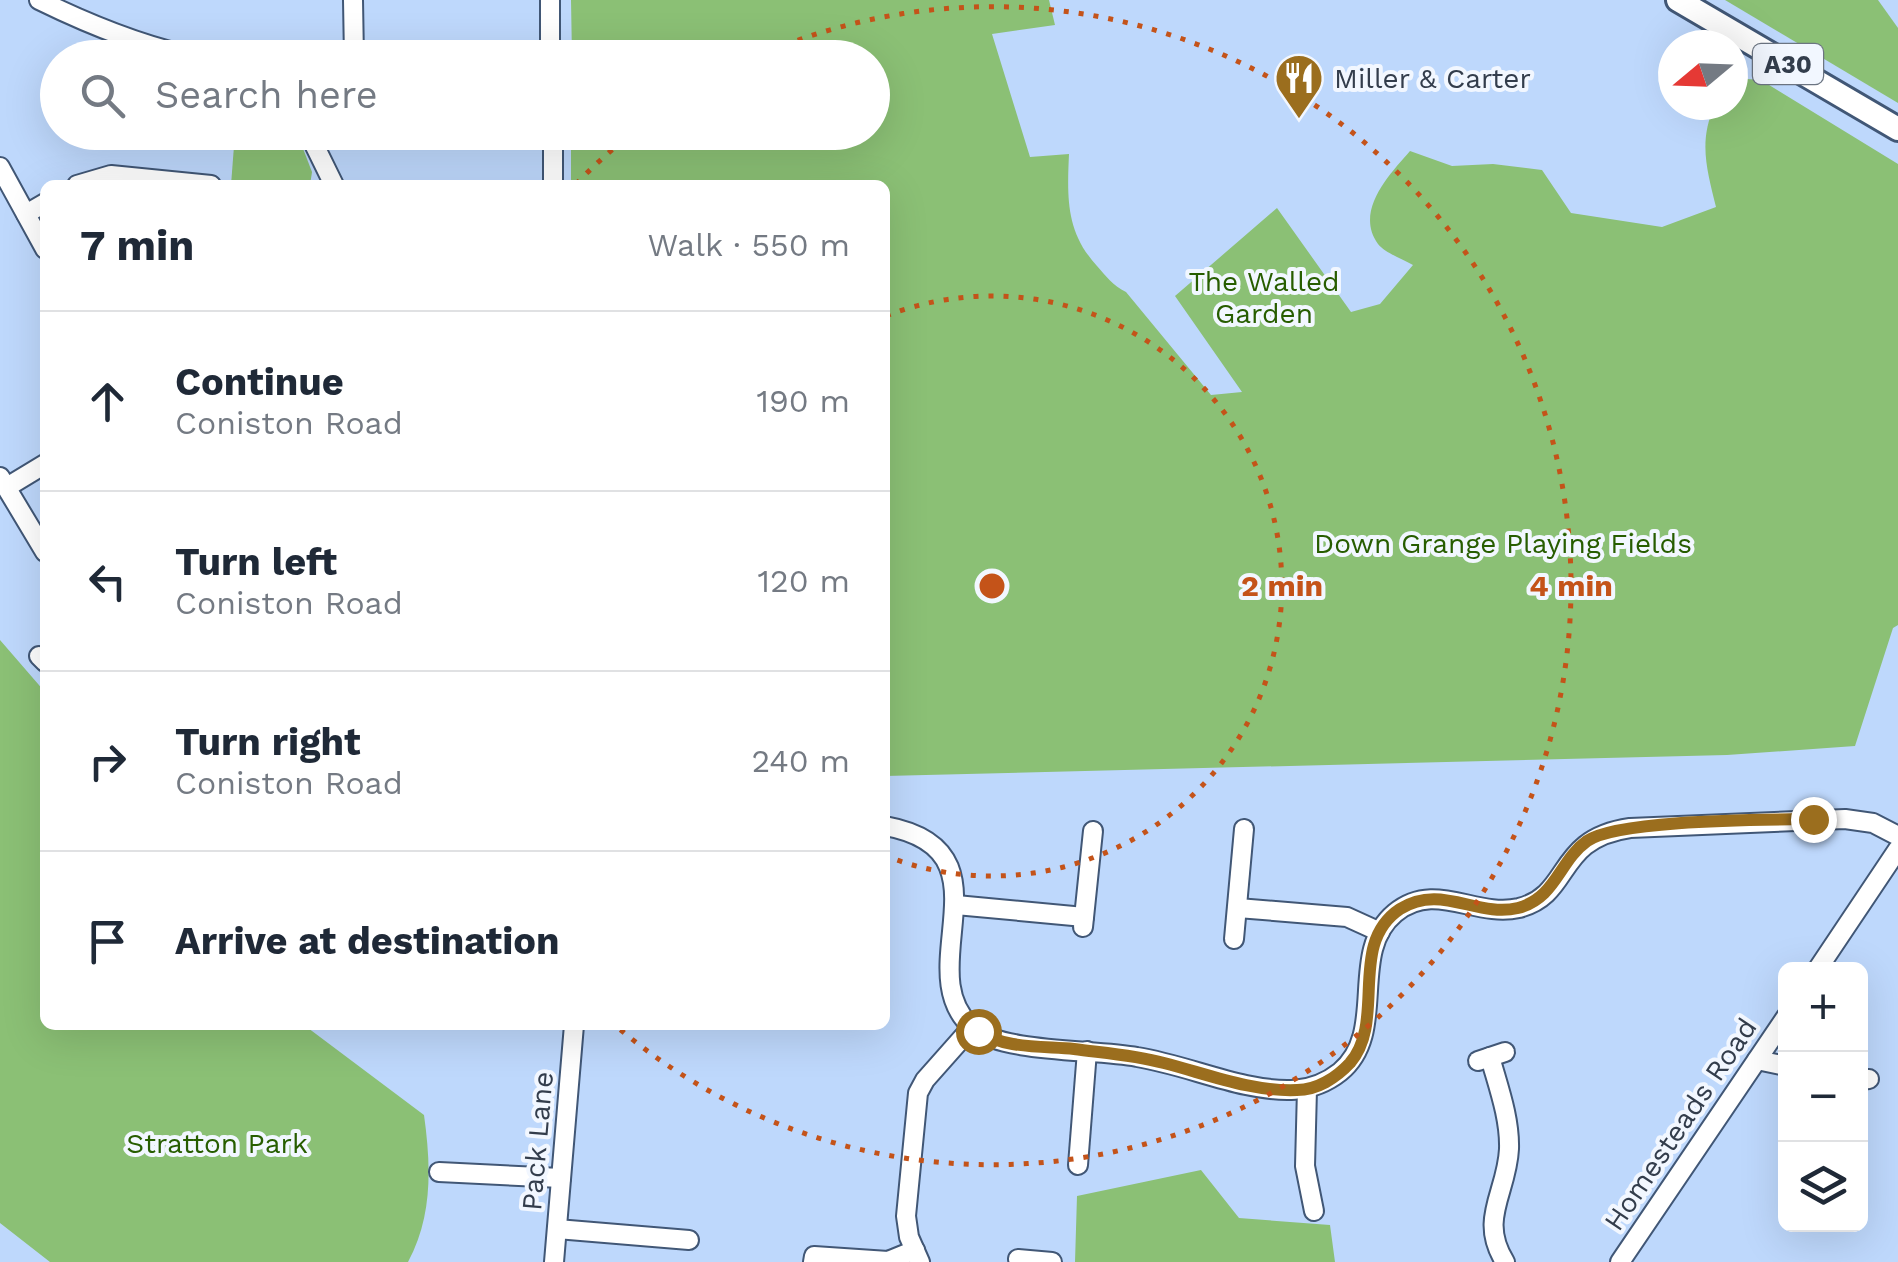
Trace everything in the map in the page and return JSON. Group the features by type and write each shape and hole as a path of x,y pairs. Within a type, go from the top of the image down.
{"main road":[{"name":"A30","path":"1678,0 1898,129"}],"street":[{"path":"38,0 134,40"},
{"path":"353,0 354,40"},
{"path":"550,0 550,40"},
{"path":"316,150 331,180"},
{"path":"552,150 553,180"},
{"path":"0,167 40,240"},
{"path":"94,180 111,175 216,180"},
{"path":"26,214 40,206"},
{"path":"40,466 3,482 40,544"},
{"path":"890,827 914,834 940,854 952,874 956,904 950,984 956,1006 972,1026 999,1042 1136,1056 1262,1088 1307,1090 1338,1074 1358,1050 1366,1018 1373,950 1380,932 1400,910 1428,898 1504,910 1527,905 1548,891 1585,843 1618,830 1845,819 1873,823 1898,836"},
{"path":"956,904 1083,922 1093,830"},
{"path":"1234,939 1247,839"},
{"path":"1822,962 1898,849"},
{"path":"1238,908 1347,917 1380,932"},
{"path":"813,1262 814,1256 888,1261 918,1256 906,1216 918,1093 972,1026"},
{"name":"Homesteads Road","path":"1620,1262 1778,1029"},
{"name":"Pack Lane","path":"554,1262 574,1030"},
{"path":"1077,1165 1087,1051"},
{"path":"1491,1056 1509,1139 1492,1225 1505,1262"},
{"path":"1757,1060 1778,1064"},
{"path":"1307,1090 1305,1166 1316,1202"},
{"path":"438,1172 561,1178"},
{"path":"557,1229 689,1240"},
{"path":"1018,1259 1052,1262"}],"green space":[{"name":"Down Grange Playing Fields","path":"571,0 1049,0 1055,25 992,34 1030,157 1069,154 1071,214 1079,240 1211,395 1242,392 1175,296 1277,208 1351,312 1380,304 1413,265 1378,244 1370,219 1372,206 1410,151 1452,166 1493,164 1542,170 1571,213 1662,227 1716,207 1705,143 1710,120 1748,120 1748,79 1761,80 1898,164 1898,625 1893,628 1855,746 1727,755 890,776 890,180 571,180 571,150 890,150 890,40 572,40"},
{"path":"1725,0 1878,0 1898,28 1898,103"},
{"path":"234,150 304,150 312,172 311,180 231,180"},
{"name":"Stratton Park","path":"0,640 40,686 40,1030 311,1030 424,1115 428,1190 422,1227 408,1262 50,1262 0,1223"},
{"path":"1201,1170 1239,1218 1330,1225 1335,1262 1075,1262 1077,1196"}],"place":[{"name":"Miller & Carter","path":"1299,120"}],"route":[{"path":"978,1031 999,1042 1136,1056 1262,1088 1307,1090 1338,1074 1358,1050 1364,1033 1374,943 1388,920 1406,906 1436,898 1496,909 1527,905 1548,891 1585,843 1618,830 1813,819"}],"park label":[{"name":"The Walled Garden","path":"1264,297"}]}
